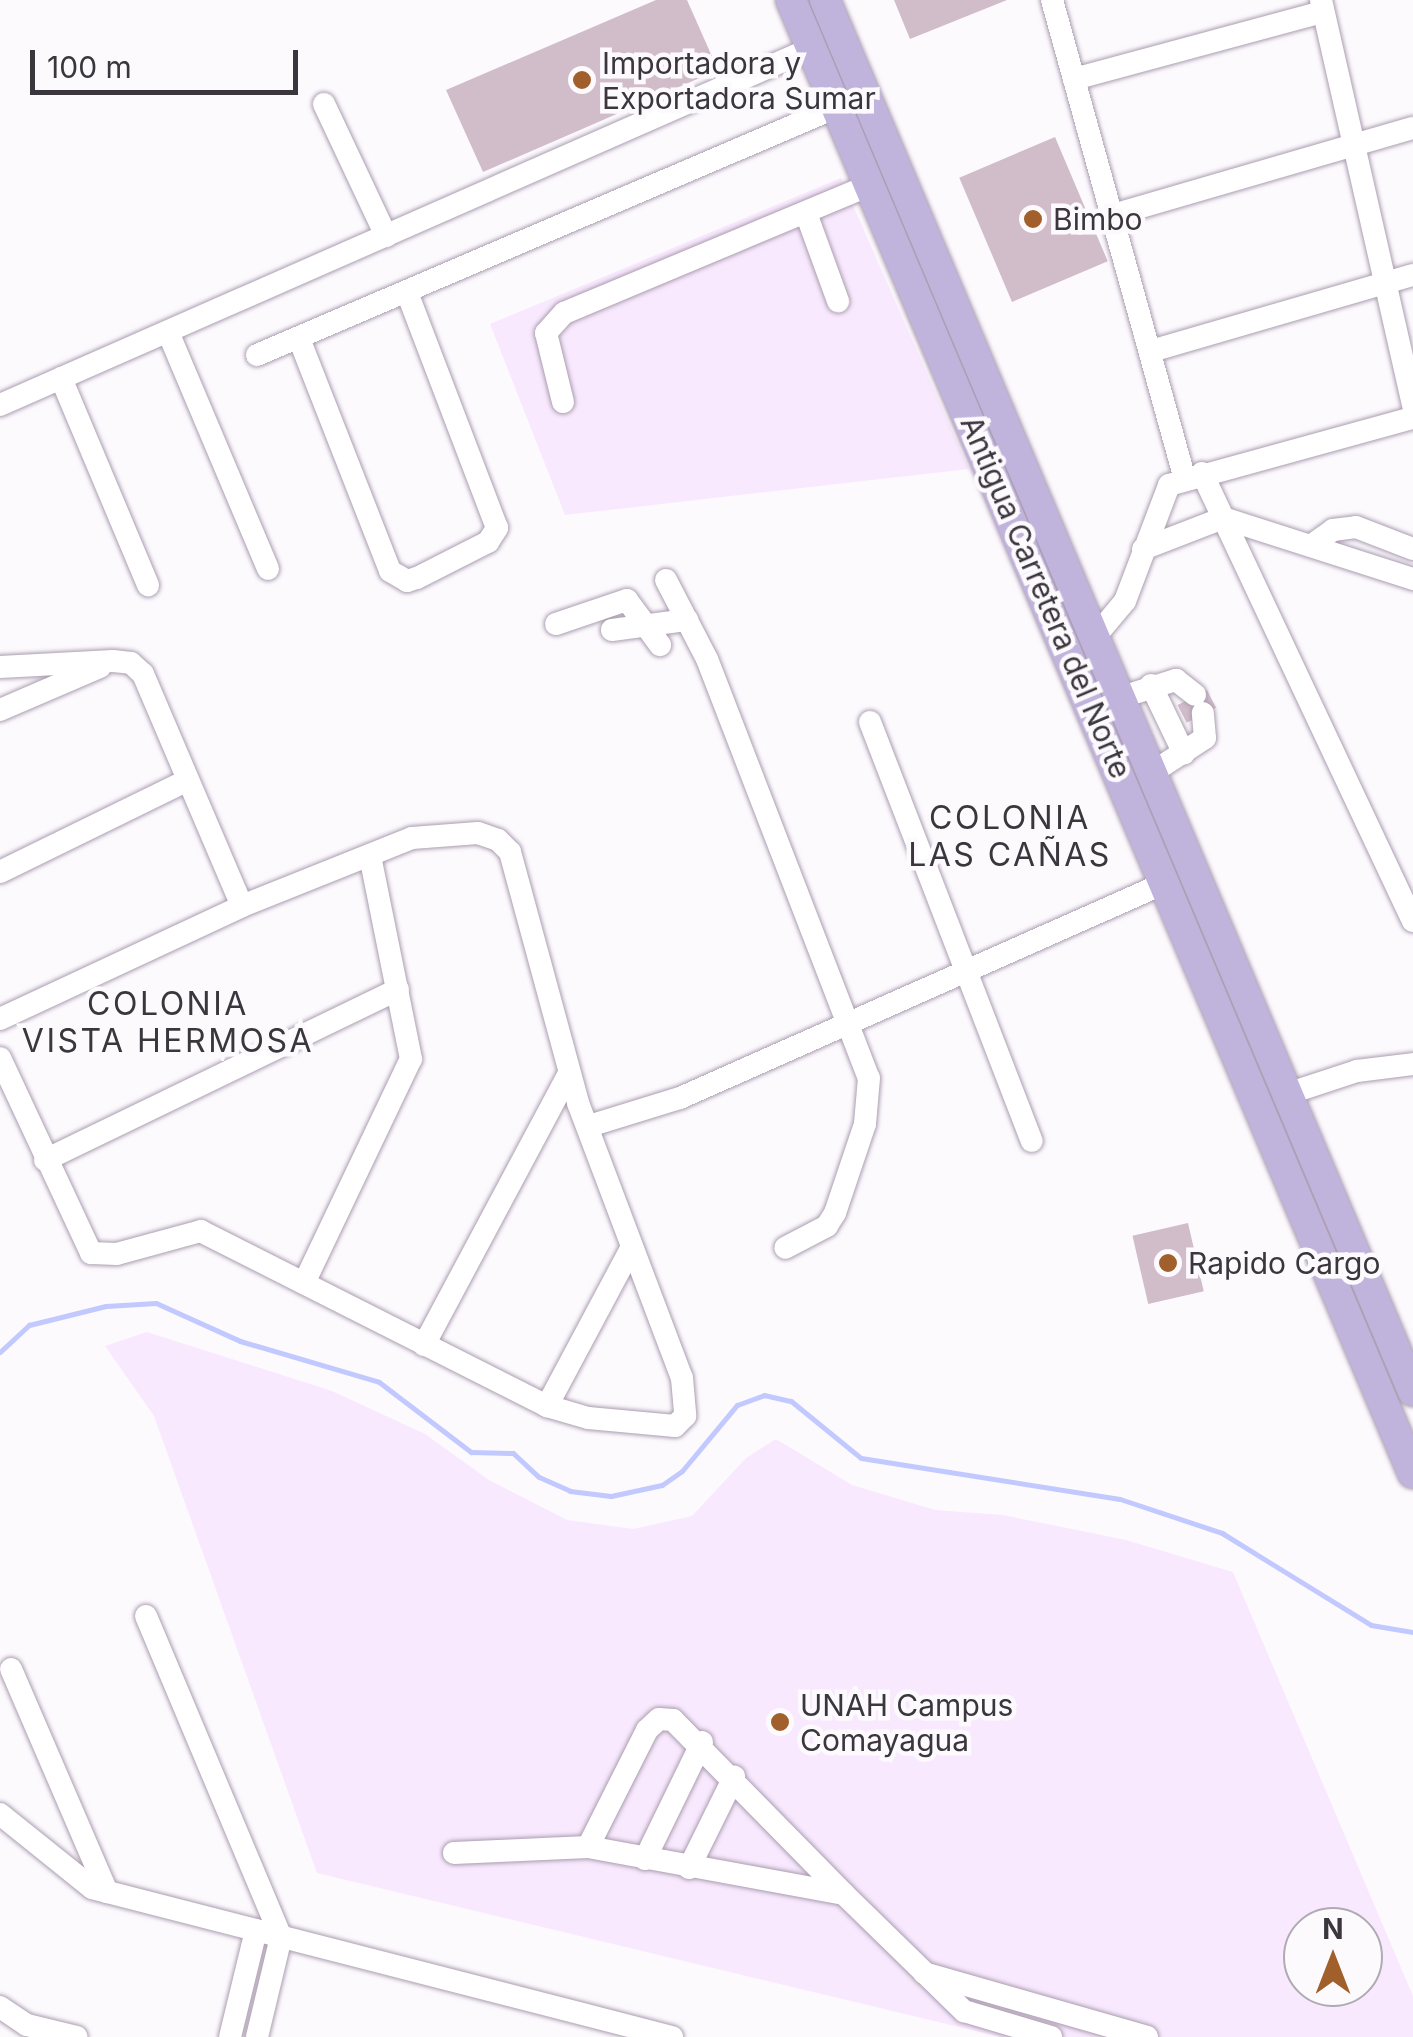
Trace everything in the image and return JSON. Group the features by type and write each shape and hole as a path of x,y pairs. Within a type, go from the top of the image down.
{"main road":[{"name":"Antigua Carretera del Norte","path":"791,0 1167,882 1413,1473"},
{"name":"Antigua Carretera del Norte","path":"825,0 1413,1391"}],"street":[{"path":"1052,0 1151,351 1193,475 1224,518 1413,921"},
{"path":"1074,79 1322,6 1413,406"},
{"path":"0,404 812,48"},
{"path":"324,104 386,236"},
{"path":"257,356 408,295 837,107"},
{"path":"1113,215 1413,128"},
{"path":"563,402 546,333 564,313 870,184"},
{"path":"806,213 838,301"},
{"path":"1151,351 1413,274"},
{"path":"300,340 390,571 407,582 417,578 488,542 497,528 408,295"},
{"path":"168,332 268,569"},
{"path":"61,378 148,585"},
{"path":"1094,638 1118,614 1160,495 1193,475 1413,418"},
{"path":"1143,549 1224,518 1413,578"},
{"path":"1315,544 1333,530 1356,527 1413,549"},
{"path":"666,580 686,620 869,1078 865,1124 827,1226 785,1248"},
{"path":"556,624 628,600 654,635"},
{"path":"612,630 654,635 686,620"},
{"path":"0,666 113,661 131,663 143,674 242,906"},
{"path":"0,710 113,661"},
{"path":"1122,697 1176,680 1199,704 1205,738 1154,772"},
{"path":"1151,685 1184,754"},
{"path":"870,722 970,970 1032,1141"},
{"path":"0,872 188,780"},
{"path":"0,1019 242,906 370,855 446,833 478,833 510,852 569,1074 682,1378 685,1416 675,1426 588,1418 547,1406 202,1231 116,1254 92,1253 44,1160 0,1058"},
{"path":"304,1283 411,1059 370,855"},
{"path":"589,1126 680,1098 1167,882"},
{"path":"44,1160 398,989"},
{"path":"1288,1094 1357,1070 1413,1064"},
{"path":"424,1345 569,1074"},
{"path":"547,1406 631,1249"},
{"path":"146,1616 281,1937 258,2037"},
{"path":"11,1669 107,1892"},
{"path":"588,1847 653,1722 673,1720 702,1742 844,1894 964,2011 1050,2037"},
{"path":"644,1860 702,1742"},
{"path":"689,1868 734,1777"},
{"path":"0,1814 78,1882 107,1892 672,2037"},
{"path":"454,1853 588,1847 844,1894"},
{"path":"230,2037 256,1930"},
{"path":"923,1972 1146,2037"},
{"path":"0,2007 26,2024 77,2037"}],"shaded area":[{"path":"841,178 969,469 565,515 490,324"},
{"name":"UNAH Campus Comayagua","path":"147,1332 332,1391 425,1434 489,1480 567,1520 633,1529 692,1516 746,1458 776,1439 852,1485 935,1510 1003,1515 1126,1540 1233,1572 1375,1907 1283,1907 1283,2007 1383,2007 1383,1925 1413,1996 1413,2037 1001,2037 317,1873 154,1416 105,1346"}],"building":[{"name":"Importadora y Exportadora Sumar","path":"656,0 687,0 718,70 483,172 446,90"},
{"path":"894,0 1007,0 910,39"},
{"name":"Bimbo","path":"1055,137 1108,261 1012,302 959,178"},
{"path":"1207,690 1216,708 1187,723 1178,705"},
{"name":"Rapido Cargo","path":"1188,1223 1204,1291 1148,1304 1132,1236"}],"waterway":[{"path":"0,1352 29,1325 106,1306 156,1303 240,1341 379,1382 471,1452 513,1453 539,1477 570,1491 611,1496 662,1485 682,1471 737,1405 764,1395 791,1401 861,1458 1120,1499 1222,1533 1371,1625 1413,1632"}],"place":[{"name":"Importadora y Exportadora Sumar","path":"582,80"},
{"name":"Bimbo","path":"1033,219"},
{"name":"Rapido Cargo","path":"1168,1263"},
{"name":"UNAH Campus Comayagua","path":"780,1722"}],"district":[{"name":"COLONIA LAS CAÑAS","path":"1010,838"},
{"name":"COLONIA VISTA HERMOSA","path":"168,1024"}]}
